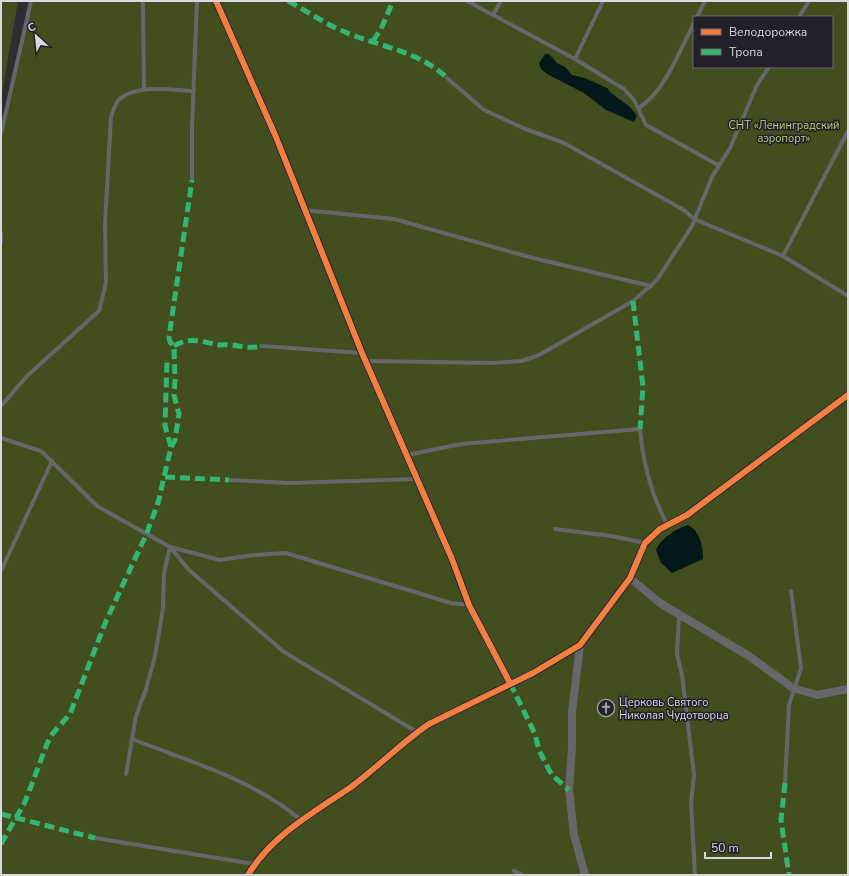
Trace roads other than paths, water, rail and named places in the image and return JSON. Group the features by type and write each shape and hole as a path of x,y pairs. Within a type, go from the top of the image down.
{"street":[{"path":"216,1 276,137 362,353 452,559 469,605 510,683"},
{"path":"248,875 254,864 267,848 301,820 350,787 417,732 429,724 533,673 580,645 630,578 644,543 652,534 667,524 687,514 848,395"},
{"path":"630,578 660,603 749,656 796,689 817,695 848,689"},
{"path":"580,645 572,712 572,747 569,790 574,836 585,875"}],"lane":[{"path":"1,134 31,1"},
{"path":"143,1 144,89"},
{"path":"192,180 197,1"},
{"path":"467,1 575,59 624,89 639,108 646,125 718,165"},
{"path":"493,16 501,1"},
{"path":"575,59 603,1"},
{"path":"698,16 706,1"},
{"path":"801,16 809,1"},
{"path":"639,108 649,102 658,90 693,25"},
{"path":"366,361 494,363 522,361 539,355 633,301 651,286 664,270 692,226 694,218 718,165 730,148 757,86 768,68"},
{"path":"447,78 484,110 523,128 564,143 684,210 694,218 783,256 848,296"},
{"path":"1,406 27,376 99,311 106,282 105,224 111,117 121,98 144,89 194,91"},
{"path":"783,256 848,131"},
{"path":"304,210 394,219 534,258 651,286"},
{"path":"1,233 1,242"},
{"path":"261,346 362,353"},
{"path":"407,455 461,444 640,429 642,453 650,486 667,524"},
{"path":"1,438 41,451 97,506 170,547 220,560 253,555 286,553 452,603 469,605"},
{"path":"1,571 52,461"},
{"path":"229,480 290,483 417,478"},
{"path":"555,529 611,536 644,543"},
{"path":"170,547 189,570 284,652 417,732"},
{"path":"126,774 136,716 146,689 154,656 163,608 164,573 170,547"},
{"path":"785,783 789,705 796,689 801,668 791,591"},
{"path":"679,615 677,654 682,675 694,775 691,803 695,875"},
{"path":"132,739 237,779 284,805 301,820"},
{"path":"95,838 254,864"},
{"path":"514,871 523,875"}],"place":[{"name":"Церковь Святого Николая Чудотворца","path":"606,708"}],"park label":[{"name":"СНТ «Ленинградский аэропорт»","path":"784,131"}]}
